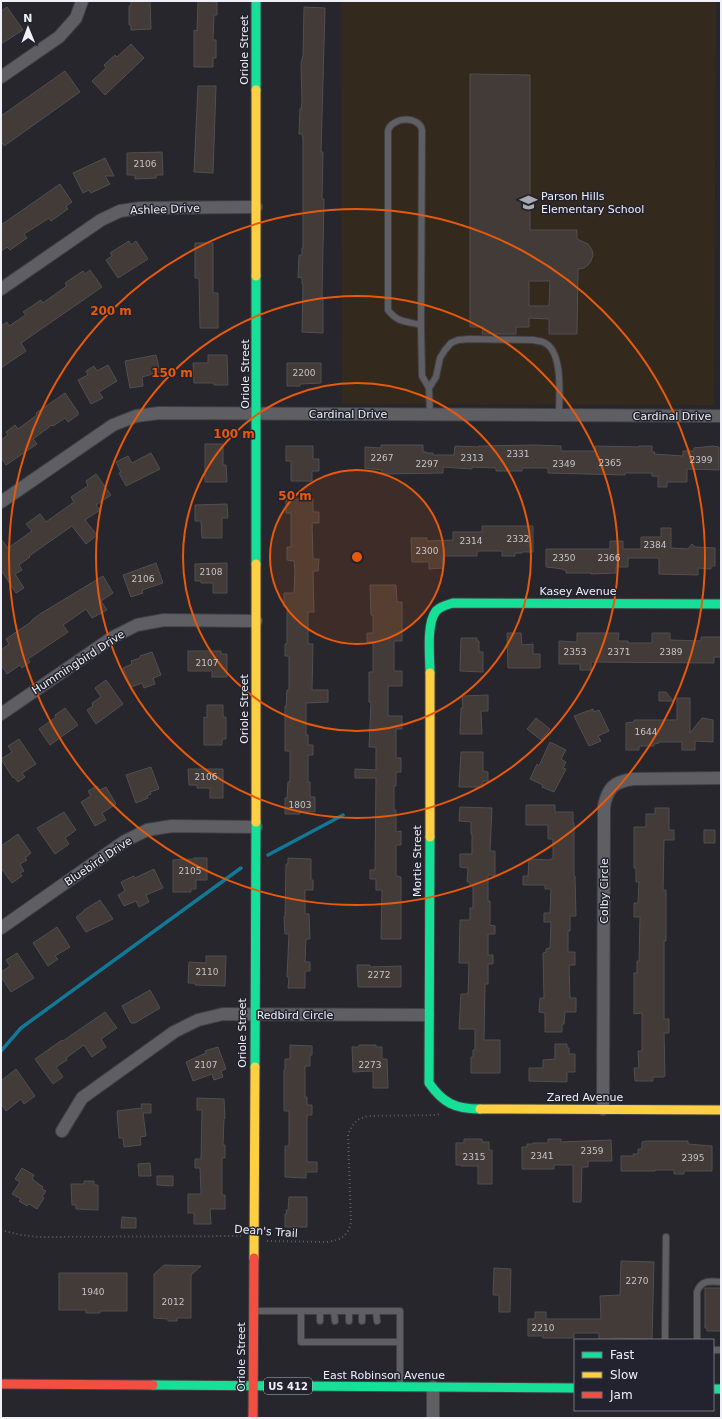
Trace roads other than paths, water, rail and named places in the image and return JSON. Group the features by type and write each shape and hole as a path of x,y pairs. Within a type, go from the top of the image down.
{"main road":[{"name":"Oriole Street","path":"253,1418 257,414 256,1"},
{"name":"Kasey Avenue","path":"437,610 444,605 453,603 721,604"},
{"name":"Mortie Street","path":"437,610 432,618 430,628 429,1083 446,1108"},
{"name":"Zared Avenue","path":"446,1108 721,1110"},
{"name":"East Robinson Avenue","path":"1,1384 574,1388"}],"street":[{"path":"1,77 59,37 76,18 82,1"},
{"name":"Ashlee Drive","path":"1,289 101,220 120,211 140,208 256,207"},
{"name":"Cardinal Drive","path":"1,502 113,425 136,416 159,413 721,416"},
{"name":"Hummingbird Drive","path":"1,714 113,637 137,625 164,620 256,621"},
{"name":"Colby Circle","path":"603,1109 604,806 607,794 613,786 622,780 721,778"},
{"name":"Bluebird Drive","path":"1,928 125,840 147,830 172,826 256,827"},
{"name":"Redbird Circle","path":"62,1131 82,1098 174,1032 198,1020 223,1014 428,1015"},
{"path":"433,1387 433,1418"}],"lane":[{"path":"421,325 399,320 388,310 388,131 389,126 398,121 412,120 418,122 421,125 422,130 422,376 429,388 430,414"},
{"path":"429,388 436,377 440,358 451,343 458,340 534,340 544,342 550,347 557,362 559,373 559,415"},
{"path":"665,1339 666,1237"},
{"path":"696,1339 697,1292 699,1287 707,1281 721,1282"},
{"path":"254,1311 400,1311 400,1387"},
{"path":"301,1311 301,1342 400,1342"},
{"path":"320,1311 320,1320"},
{"path":"334,1311 334,1321"},
{"path":"362,1311 362,1321"},
{"path":"376,1311 377,1321"},
{"path":"349,1312 349,1321"},
{"path":"320,1334 320,1342"},
{"path":"335,1334 335,1342"},
{"path":"349,1334 349,1342"},
{"path":"363,1334 363,1342"},
{"path":"377,1334 377,1342"}],"waterway":[{"path":"268,855 343,815"},
{"path":"1,1051 21,1028 241,868"}],"place":[{"name":"Parson Hills Elementary School","path":"528,202"}]}
